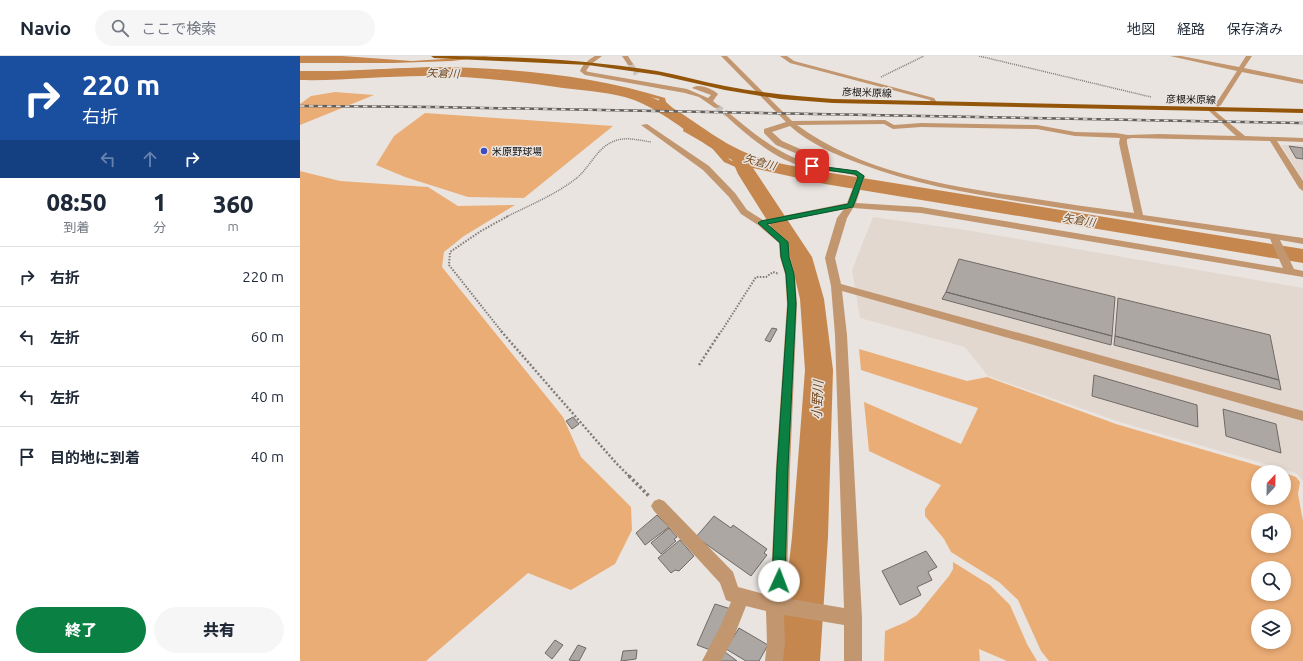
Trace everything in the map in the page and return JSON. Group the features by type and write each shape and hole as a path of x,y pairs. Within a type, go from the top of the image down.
{"main road":[{"name":"彦根米原線","path":"434,56 588,63 659,73 724,88 780,97 833,101 1303,111"}],"street":[{"path":"453,58 462,56"},
{"path":"599,56 588,63 583,71 587,74 687,91 717,106"},
{"path":"624,56 630,64"},
{"path":"724,56 790,122 820,144 862,162 905,176 953,188 1276,240 1303,241"},
{"path":"783,56 792,62 932,99 935,104"},
{"path":"1173,56 1303,82"},
{"path":"1218,106 1240,69 1250,56"},
{"path":"637,74 646,79 704,89 715,94 709,101"},
{"path":"1210,109 1244,139"},
{"path":"727,114 769,147 803,164 821,169 857,172 861,176 852,201 842,218 830,258 836,286 842,343 845,617 853,661"},
{"path":"803,164 813,158 779,144 767,131 790,122 885,122 893,127 921,125 1037,127 1075,134 1116,135 1128,137 1159,136 1303,140"},
{"path":"645,125 706,168 732,194 744,212 761,223 784,242 785,257 790,274 792,304 783,467 779,606 774,661"},
{"path":"1128,137 1124,138 1123,143 1139,217"},
{"path":"1272,139 1303,188"},
{"path":"1288,165 1303,167"},
{"path":"761,223 798,216 852,201 921,210 1288,269 1303,274"},
{"path":"1276,240 1288,269"},
{"path":"836,286 1303,416"},
{"path":"659,506 727,578 732,594 779,606 845,617"},
{"path":"711,661 727,632 741,597"}],"path":[{"path":"871,82 924,56"},
{"path":"979,56 1101,84 1152,98"},
{"path":"659,506 616,463 486,313 449,265 450,252 467,238 559,190 578,177 604,146 614,141 626,138 673,145"},
{"path":"699,365 756,276 766,277 773,272"}],"shaded area":[{"path":"300,56 342,56 412,61 492,56 452,61 393,63 300,63"},
{"path":"459,67 549,74 608,83 665,98 666,102 693,126 694,131 718,146 730,160 750,169 749,173 724,162 711,147 683,131 684,127 678,123 677,118 658,104 659,99 598,86 495,72 455,70 300,77 300,71"},
{"path":"335,92 374,95 300,125 300,104 311,96"},
{"name":"米原野球場","path":"425,113 613,126 524,198 468,197 405,177 376,165 394,136"},
{"path":"1281,145 1303,145 1303,180"},
{"path":"300,171 340,181 428,187 458,206 515,205 464,236 444,252 442,267 563,417 581,457 631,507 632,530 615,564 571,590 528,573 426,661 300,661"},
{"path":"873,217 966,230 1303,288 1303,481 1296,473 1291,472 1291,465 1268,465 1123,423 988,376 965,347 860,318 852,270"},
{"path":"859,349 967,381 987,377 1116,424 1256,465 1251,465 1251,505 1291,505 1291,475 1296,477 1300,482 1298,494 1303,521 1303,661 1049,661 1041,651 1018,600 999,582 951,552 944,539 925,516 925,509 941,485 869,451 864,402 961,444 978,408 861,370"},
{"path":"953,562 990,585 1010,605 1027,644 1037,661 1007,661 979,649 980,661 884,661 885,631 906,622 917,615 949,576 953,569"}],"building":[{"path":"1289,146 1303,148 1303,159 1296,158"},
{"path":"959,259 1115,297 1112,336 946,292"},
{"path":"946,292 1112,336 1111,345 942,299"},
{"path":"1118,298 1270,335 1279,380 1115,336"},
{"path":"772,328 777,329 770,342 765,340"},
{"path":"1115,336 1279,380 1281,390 1114,345"},
{"path":"1094,375 1197,405 1198,427 1092,396"},
{"path":"1223,409 1276,424 1281,453 1226,436"},
{"path":"573,417 579,424 572,429 566,421"},
{"path":"657,515 669,527 645,545 636,533"},
{"path":"714,516 731,528 733,525 767,549 764,553 767,555 751,576 696,537"},
{"path":"669,528 677,537 674,539 676,541 661,554 651,543"},
{"path":"680,540 694,556 679,571 675,570 671,573 658,558"},
{"path":"926,551 937,567 928,572 932,580 917,587 921,595 900,605 882,571"},
{"path":"715,604 731,609 713,651 697,645"},
{"path":"739,628 768,645 759,661 746,661 726,649"},
{"path":"555,640 563,645 552,659 545,653"},
{"path":"578,645 586,648 579,661 569,660"},
{"path":"637,650 636,659 621,661 623,651"},
{"path":"725,652 737,661 718,661"}],"waterway":[{"name":"矢倉川","path":"300,76 408,72 459,73 512,77 612,90 630,94 653,103 666,110 714,143 740,157"},
{"name":"矢倉川","path":"740,157 771,167 825,178 1303,256"},
{"name":"小野川","path":"740,157 747,174 801,257 812,299 819,370 810,537 799,661"}],"tunnel":[{"path":"630,64 637,74"},
{"path":"717,107 727,114"}],"railway":[{"path":"300,106 434,107 1303,123"}],"place":[{"name":"米原野球場","path":"484,151"}],"route":[{"path":"779,581 783,467 792,304 790,274 785,257 784,242 761,223 851,205 861,176 857,172 821,169 812,166"}]}
